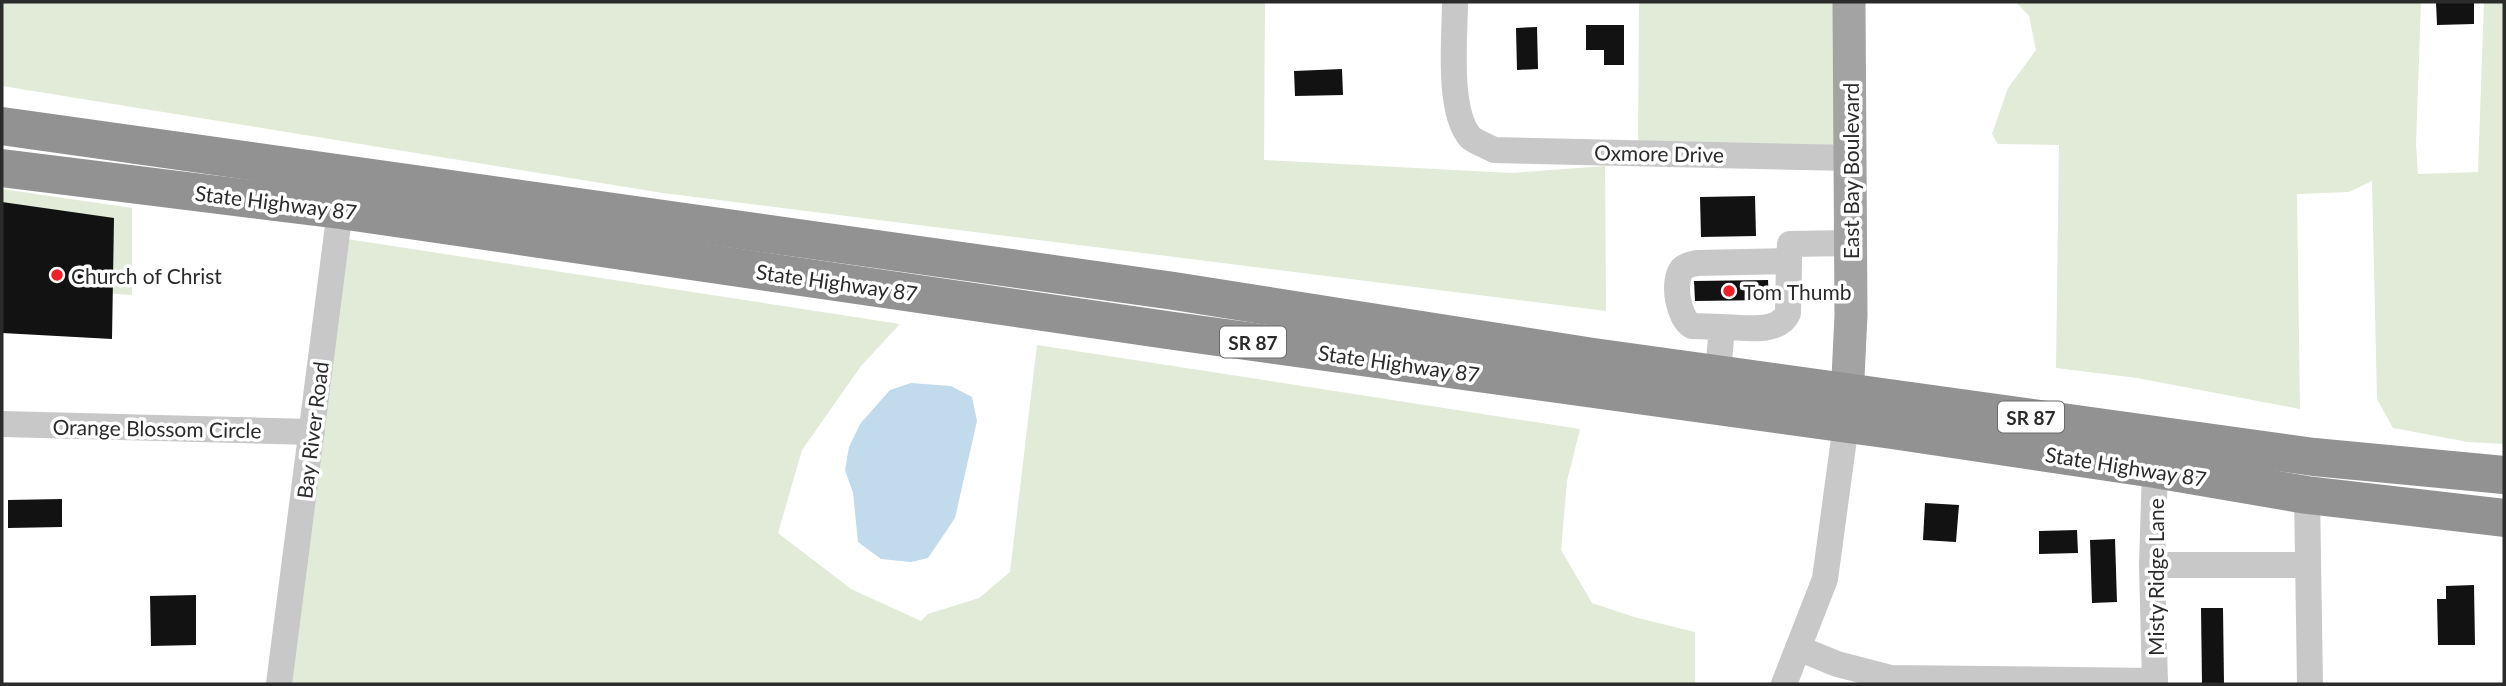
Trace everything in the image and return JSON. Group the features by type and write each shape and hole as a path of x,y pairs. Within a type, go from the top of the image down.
{"highway":[{"name":"SR 87","path":"2,126 345,193 1174,291 1593,357 1718,373 1847,407 2504,475"},
{"name":"State Highway 87","path":"2,168 345,193 1242,341 1847,407 2155,469 2307,495 2504,518"}],"main road":[{"name":"East Bay Boulevard","path":"1847,407 1851,315 1849,2"}],"street":[{"name":"Oxmore Drive","path":"1455,2 1455,99 1471,138 1494,150 1850,158"},
{"name":"Bay River Road","path":"279,684 345,193"},
{"path":"1789,261 1687,265 1678,276 1678,307 1683,318 1692,326 1768,328 1786,318 1788,313 1790,244 1850,243"},
{"path":"1718,373 1723,327"},
{"path":"1784,684 1825,579 1847,407"},
{"name":"Orange Blossom Circle","path":"2,425 312,432"},
{"name":"Misty Ridge Lane","path":"2155,469 2152,565 2155,682"},
{"path":"2307,495 2310,684"},
{"path":"2152,565 2308,565"},
{"path":"1798,648 1837,664 1891,678 2155,682"}],"green space":[{"path":"2,2 1265,2 1264,160 1511,173 1605,166 1606,311 663,193 2,86"},
{"path":"1639,2 1839,2 1839,148 1638,144"},
{"path":"2016,2 2421,2 2416,145 2418,174 2478,172 2484,2 2504,2 2504,444 2468,442 2393,428 2377,399 2372,181 2349,192 2297,194 2300,409 2137,378 2056,368 2059,145 1998,144 1992,134 2008,88 2036,50 2029,16"},
{"name":"Church of Christ","path":"2,189 132,208 132,295 2,287"},
{"path":"347,239 900,324 861,366 802,450 778,533 851,589 921,621 928,614 979,598 1010,572 1037,345 1580,429 1567,481 1561,550 1592,603 1695,632 1695,684 289,684"}],"water":[{"path":"911,383 951,386 972,397 977,421 955,518 928,558 911,562 881,559 858,542 853,493 845,470 849,447 860,424 890,390"}],"building":[{"path":"2436,2 2474,2 2474,24 2437,25"},
{"path":"1586,25 1624,25 1624,65 1604,65 1604,50 1586,50"},
{"path":"1537,27 1538,69 1517,70 1516,28"},
{"path":"1342,69 1343,95 1295,96 1294,71"},
{"path":"1755,196 1756,236 1701,237 1700,197"},
{"name":"Church of Christ","path":"2,202 114,218 112,339 2,333"},
{"name":"Tom Thumb","path":"1768,280 1769,300 1695,301 1694,281"},
{"path":"62,499 62,527 8,528 8,500"},
{"path":"1925,503 1959,505 1956,542 1923,540"},
{"path":"2077,530 2078,553 2039,554 2039,531"},
{"path":"2115,539 2117,602 2092,603 2090,540"},
{"path":"2474,585 2475,645 2438,645 2437,599 2446,599 2446,586"},
{"path":"196,595 196,645 151,646 150,596"},
{"path":"2201,608 2223,608 2224,684 2202,684"}],"place":[{"name":"Church of Christ","path":"57,275"},
{"name":"Tom Thumb","path":"1729,291"}]}
